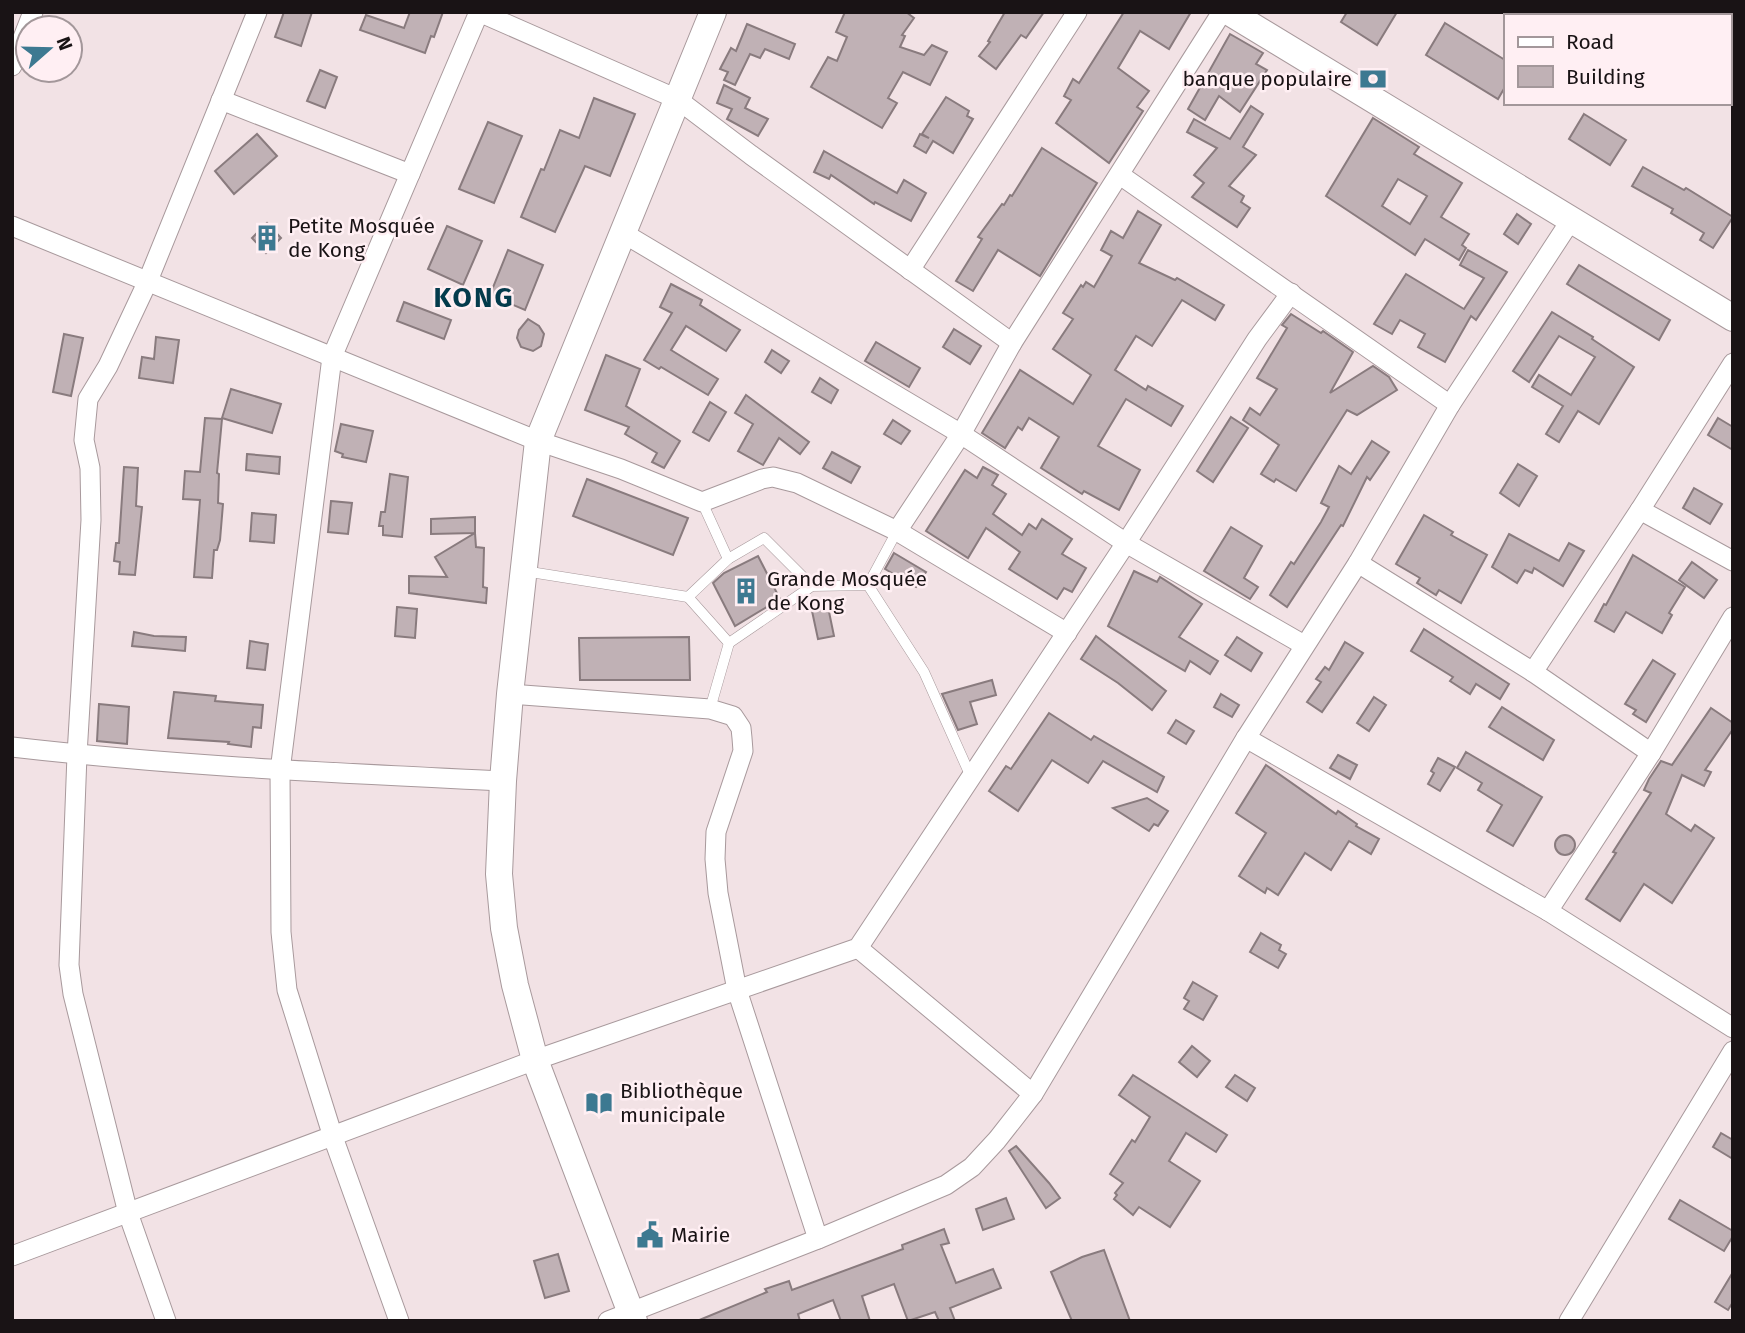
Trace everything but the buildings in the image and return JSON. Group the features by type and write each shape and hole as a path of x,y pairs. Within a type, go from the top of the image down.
{"main road":[{"path":"624,1318 535,1060 515,985 504,928 499,874 503,780 538,441 713,12"},
{"path":"1229,12 1733,318"}],"street":[{"path":"12,66 33,12"},
{"path":"166,1321 128,1213 73,994 69,965 77,755 91,520 90,468 84,440 85,420 88,398 108,366 147,283 257,12"},
{"path":"398,1321 333,1137 287,990 281,932 280,771 332,357 479,12 677,99 1012,343"},
{"path":"910,270 1077,12"},
{"path":"897,531 961,434 1012,343 1222,12"},
{"path":"221,100 410,174"},
{"path":"1120,175 1450,405"},
{"path":"624,1318 946,1185 972,1167 1033,1094 1246,738 1358,563 1450,405 1572,220"},
{"path":"12,226 538,441 621,469 702,502 762,479 773,477 797,482 897,531 1067,633"},
{"path":"623,233 961,434 1126,543 1304,645"},
{"path":"12,1256 535,1060 858,948 1126,543 1257,339 1291,293"},
{"path":"1533,672 1733,363"},
{"path":"1640,510 1733,561"},
{"path":"1358,563 1533,672 1651,753"},
{"path":"1548,911 1651,753 1733,617"},
{"path":"510,694 710,709 733,716 738,721 743,751 716,832 718,893 737,990 818,1239"},
{"path":"1246,738 1548,911 1733,1028"},
{"path":"12,747 77,755 280,771 503,780"},
{"path":"858,948 1033,1094"},
{"path":"1569,1321 1733,1051"}],"lane":[{"path":"702,502 728,559"},
{"path":"867,585 897,531"},
{"path":"688,597 728,559 764,538 812,586"},
{"path":"523,571 688,597 729,643"},
{"path":"710,709 729,643 812,586 867,585"},
{"path":"867,585 924,672 971,778"}],"place":[{"name":"banque populaire","path":"1373,79"},
{"name":"Petite Mosquée de Kong","path":"267,238"},
{"name":"Grande Mosquée de Kong","path":"746,591"},
{"name":"Bibliothèque municipale","path":"599,1103"},
{"name":"Mairie","path":"650,1235"}],"district":[{"name":"KONG","path":"474,297"}]}
